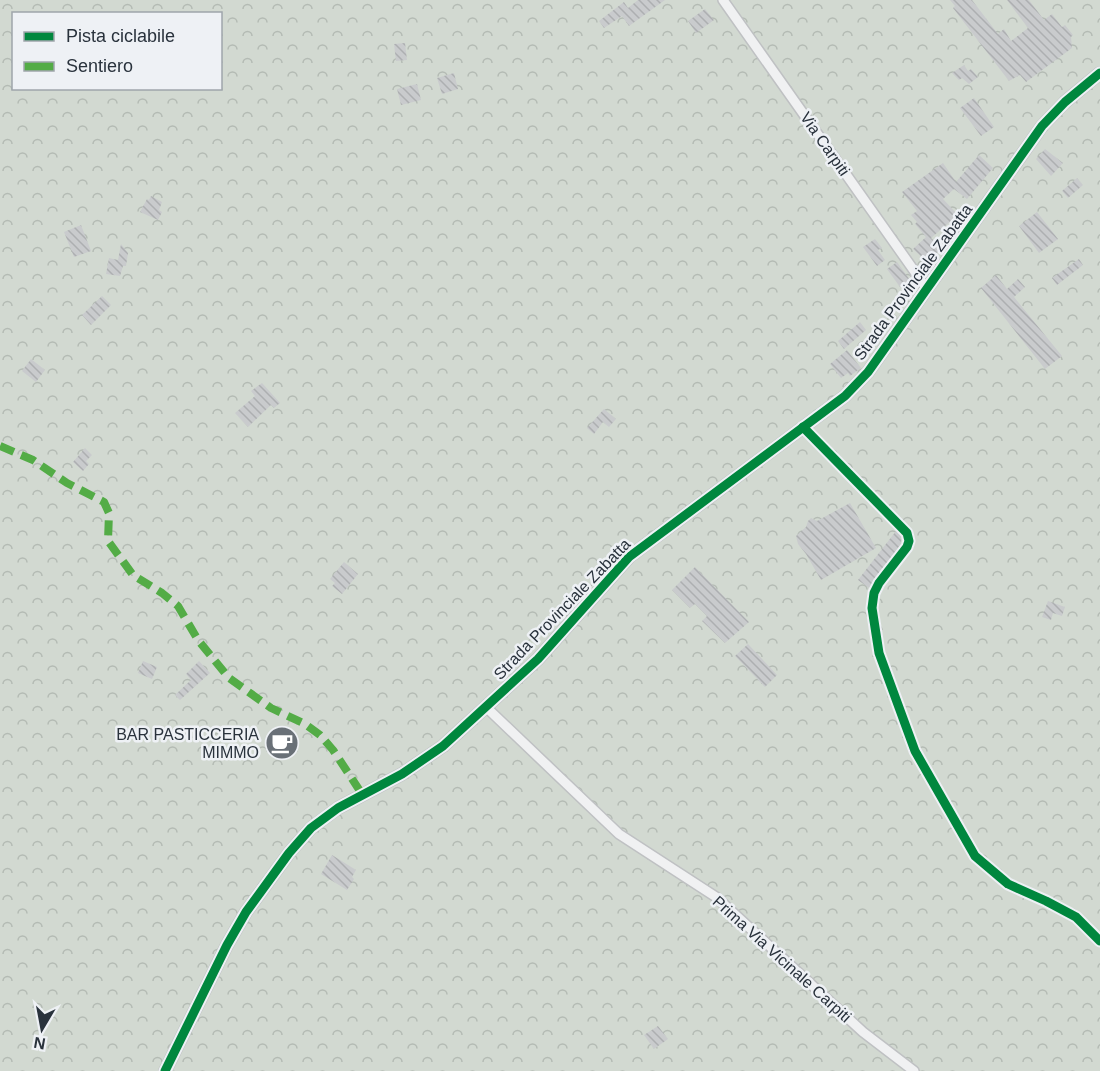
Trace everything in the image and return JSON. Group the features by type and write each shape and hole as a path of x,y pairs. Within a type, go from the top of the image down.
{"street":[{"name":"Via Carpiti","path":"723,0 927,289"},
{"name":"Strada Provinciale Zabatta","path":"165,1071 235,930 256,896 311,828 338,808 423,761 487,708 537,659 629,557 845,396 868,372 1042,126 1065,102 1100,73"},
{"path":"803,427 907,533 909,541 907,547 874,593 873,624 879,653 915,751 975,856 1008,884 1076,917 1100,941"},
{"name":"Prima Via Vicinale Carpiti","path":"487,708 619,834 716,897 863,1032 914,1071"}],"green space":[{"path":"0,0 1100,0 1100,1071 0,1071"}],"building":[{"path":"638,0 665,0 629,26 622,16 604,28 599,21 624,2 628,8"},
{"path":"950,0 972,0 998,34 1004,29 1011,41 1028,28 1007,0 1029,0 1044,20 1052,14 1062,27 1065,25 1073,35 1071,37 1072,48 1026,82 1020,75 1009,81 953,8 955,6"},
{"path":"705,9 714,20 696,33 688,21"},
{"path":"405,43 407,60 396,61 394,44"},
{"path":"964,65 968,71 971,69 978,77 969,84 962,78 959,80 952,73"},
{"path":"454,73 458,89 442,94 437,78"},
{"path":"417,84 421,100 401,105 397,89"},
{"path":"974,98 994,127 981,136 960,108"},
{"path":"1045,149 1063,163 1051,176 1036,159"},
{"path":"979,155 993,168 967,199 954,189 943,199 958,215 931,238 942,248 927,262 913,249 926,237 911,215 917,211 902,192 943,163 956,182"},
{"path":"1077,178 1083,185 1068,198 1062,191"},
{"path":"151,196 162,202 159,210 162,212 158,220 140,212"},
{"path":"1037,212 1058,239 1039,253 1019,226"},
{"path":"81,225 91,251 74,257 64,232"},
{"path":"875,239 882,248 878,250 885,260 877,266 863,247"},
{"path":"121,244 128,253 126,266 123,266 120,276 106,274 109,258 118,260"},
{"path":"1079,259 1083,265 1057,285 1052,278"},
{"path":"897,262 910,280 900,287 887,269"},
{"path":"996,275 1007,289 1018,279 1025,287 1014,297 1062,356 1045,369 981,288"},
{"path":"102,296 111,305 91,325 82,315"},
{"path":"860,322 866,330 844,349 838,341"},
{"path":"847,350 861,368 850,376 848,373 841,378 830,364"},
{"path":"31,359 45,370 36,382 22,371"},
{"path":"262,383 280,403 274,408 271,405 248,427 235,413 255,396 251,391"},
{"path":"604,409 616,419 609,427 603,422 594,434 587,428"},
{"path":"85,448 92,455 86,461 89,464 83,471 73,462"},
{"path":"850,503 876,548 821,580 798,544 796,536 806,527 811,518 817,521"},
{"path":"896,531 901,536 901,544 869,588 858,580"},
{"path":"344,562 358,574 342,594 332,586 335,583 330,579"},
{"path":"695,567 749,622 725,643 702,621 707,616 695,604 690,608 672,590"},
{"path":"1048,601 1065,607 1062,616 1053,613 1051,620 1042,617"},
{"path":"748,644 777,675 765,687 735,656"},
{"path":"143,661 157,667 152,679 138,673"},
{"path":"199,661 210,673 180,700 175,695 191,680 186,674"},
{"path":"332,855 356,870 352,877 354,879 347,890 321,874"},
{"path":"658,1026 668,1039 654,1049 644,1035"}],"marked path":[{"path":"0,446 33,460 67,483 104,502 109,513 108,541 133,575 178,606 198,640 229,678 271,708 305,724 320,735 333,750 362,794"}],"cycle path":[{"path":"165,1071 227,945 246,912 289,853 311,828 338,808 402,774 443,746 538,659 629,557 845,396 868,372 1042,126 1065,102 1100,73"},
{"path":"803,427 907,533 909,541 907,547 874,593 872,608 879,653 915,751 975,856 1008,884 1076,917 1100,941"}],"place":[{"name":"BAR PASTICCERIA MIMMO","path":"282,743"}]}
